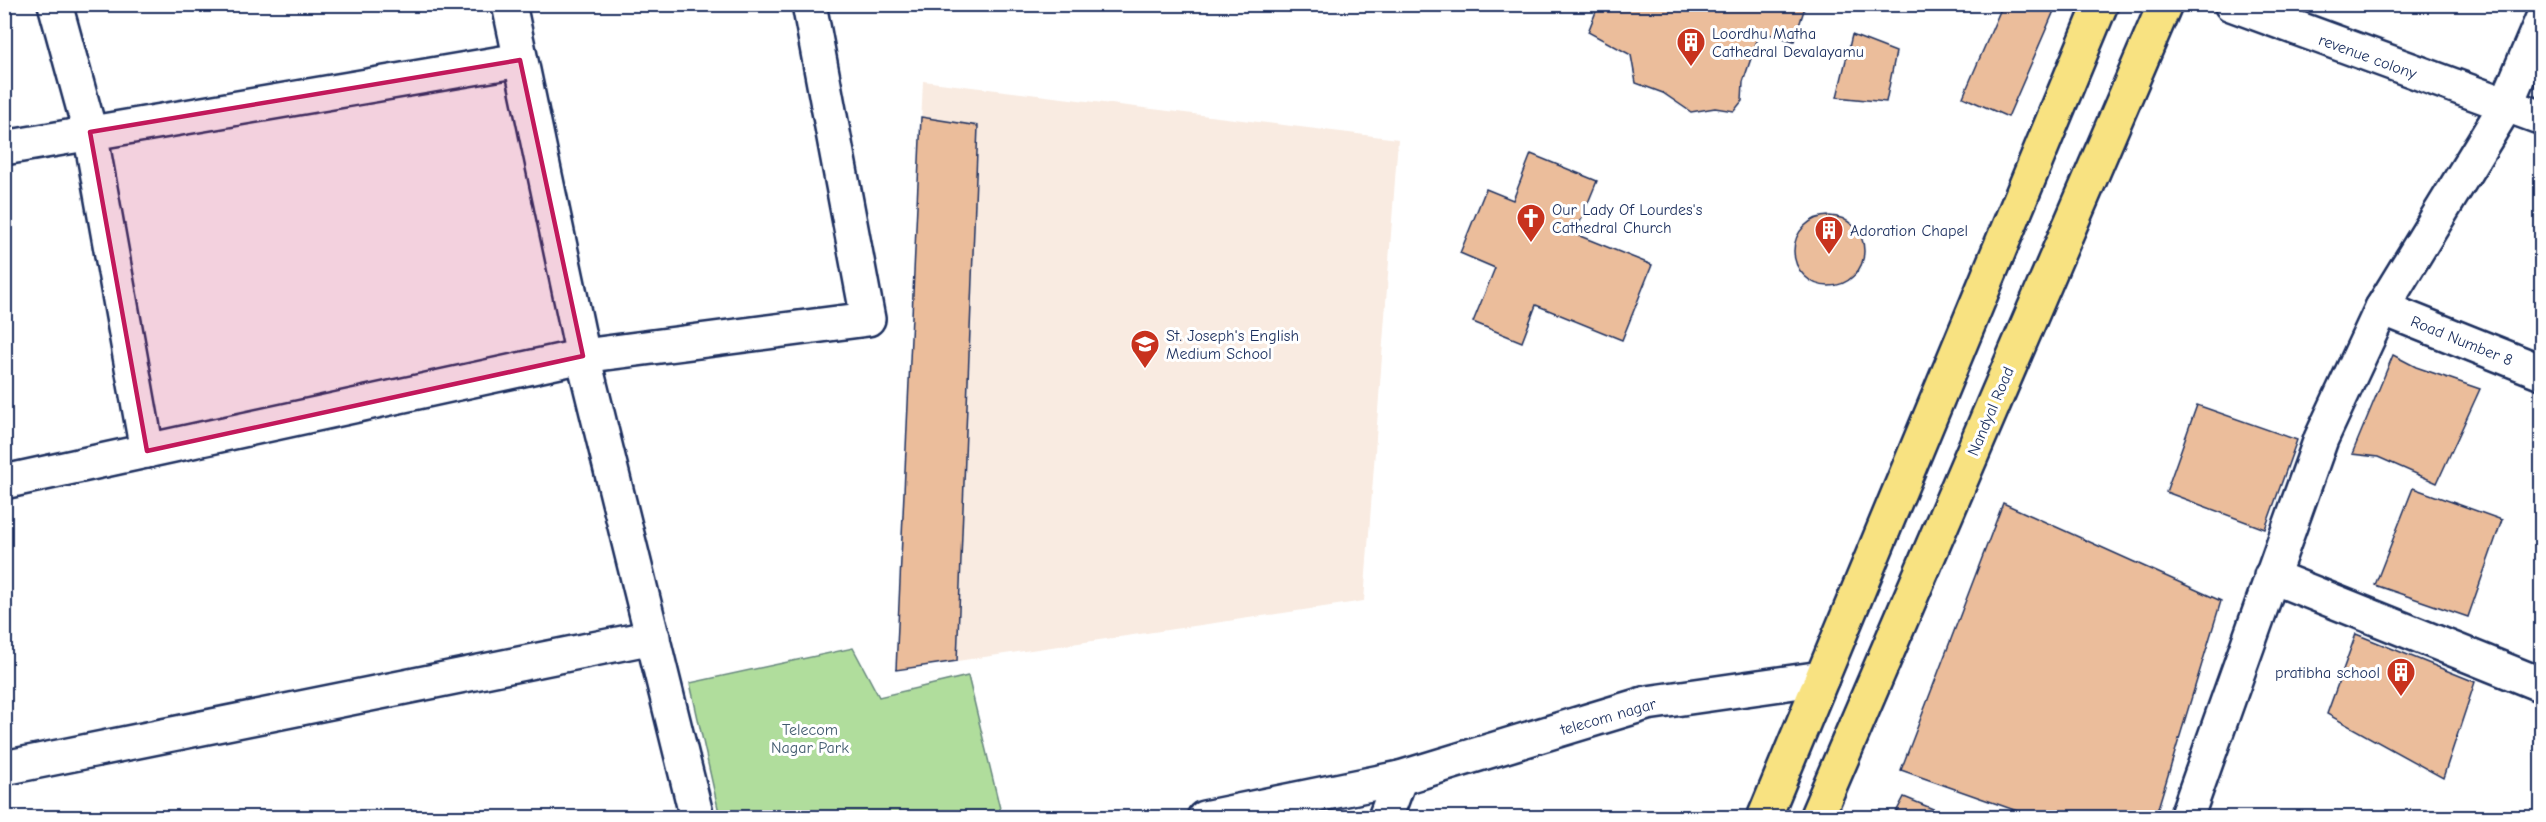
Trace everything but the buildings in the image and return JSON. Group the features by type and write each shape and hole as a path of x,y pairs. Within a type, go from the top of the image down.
{"main road":[{"path":"1764,818 2101,4"},
{"name":"Nandyal Road","path":"1816,818 2165,4"}],"street":[{"path":"55,4 90,132 147,451"},
{"path":"509,4 583,356 697,818"},
{"path":"4,482 583,356 868,319 809,4"},
{"name":"revenue colony","path":"2231,4 2505,107 2541,118"},
{"path":"2186,818 2321,439 2382,308 2505,107 2541,20"},
{"path":"4,148 520,60"},
{"name":"Road Number 8","path":"2382,308 2541,372"},
{"path":"2271,576 2541,685"},
{"path":"4,768 653,637"},
{"name":"telecom nagar","path":"1204,818 1400,778 1647,703 1822,678"},
{"path":"1385,818 1400,778"}],"highlighted area":[{"path":"520,60 583,356 147,451 90,132"}],"shaded area":[{"name":"St. Joseph's English Medium School","path":"923,81 1398,139 1364,601 896,670"}],"green space":[{"name":"Telecom Nagar Park","path":"853,648 879,697 968,676 1002,817 720,817 690,683"}],"place":[{"name":"Loordhu Matha Cathedral Devalayamu","path":"1691,68"},
{"name":"Our Lady Of Lourdes's Cathedral Church","path":"1531,244"},
{"name":"Adoration Chapel","path":"1829,256"},
{"name":"St. Joseph's English Medium School","path":"1145,370"},
{"name":"pratibha school","path":"2401,698"}]}
